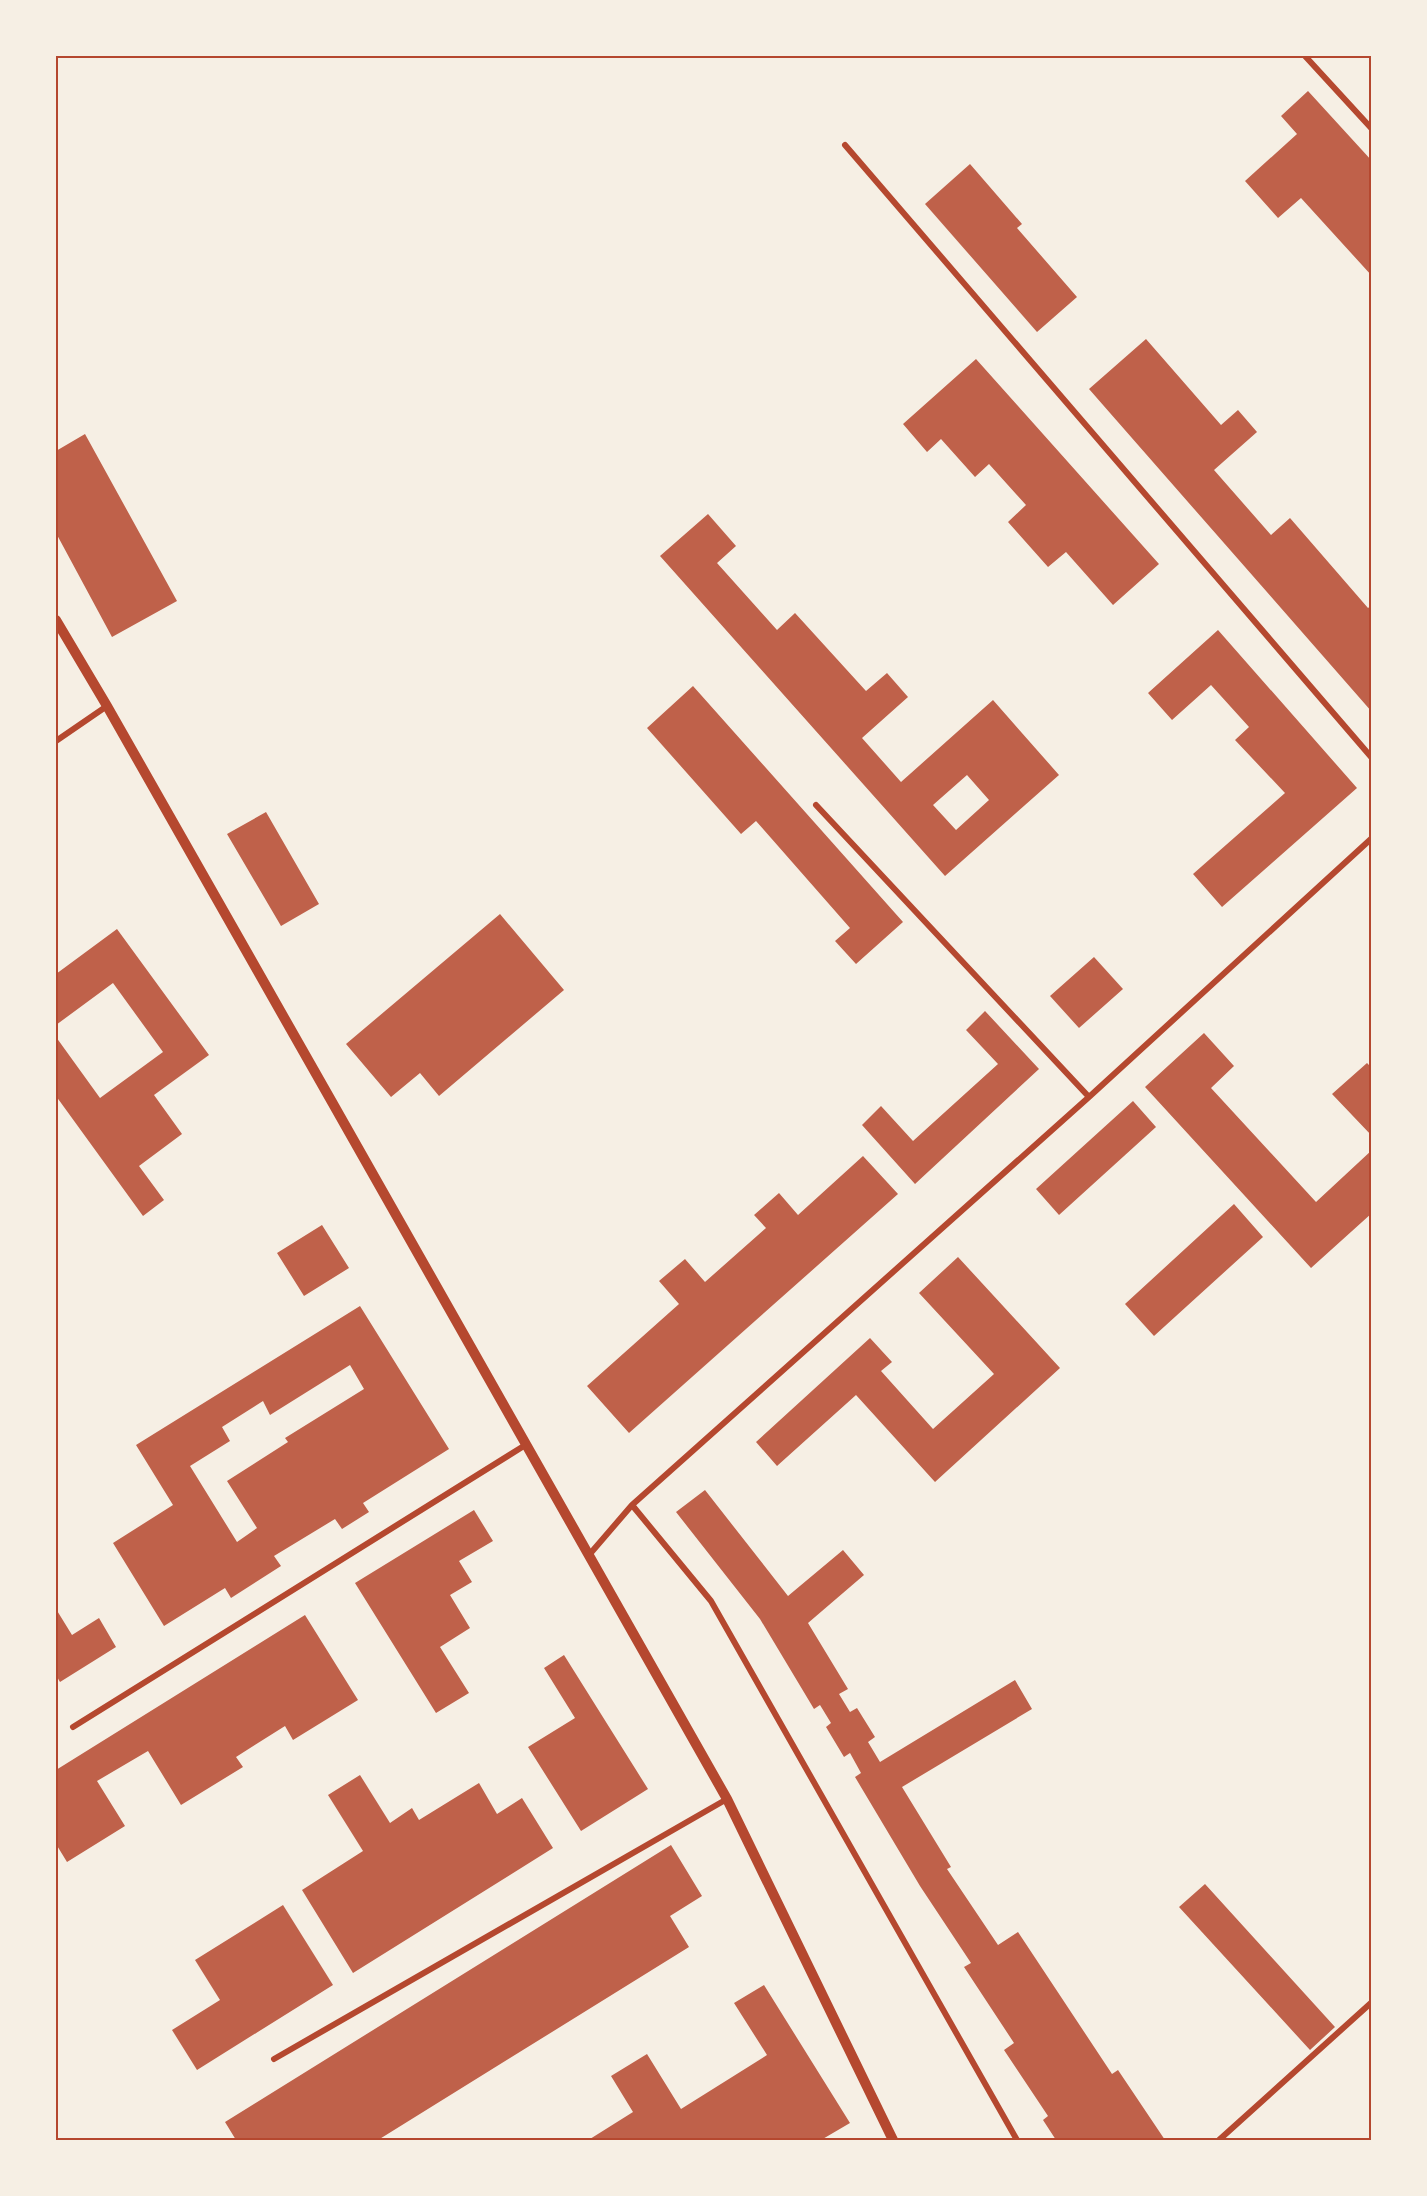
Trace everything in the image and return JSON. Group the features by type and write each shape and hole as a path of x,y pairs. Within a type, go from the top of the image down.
{"street":[{"path":"1305,56 1371,129"},
{"path":"845,144 1371,758"},
{"path":"56,620 727,1799 893,2140"},
{"path":"56,741 106,706"},
{"path":"816,805 1089,1097"},
{"path":"589,1555 632,1505 1089,1097 1371,838"},
{"path":"73,1727 527,1444"},
{"path":"632,1505 711,1601 1017,2140"},
{"path":"274,2059 727,1799"},
{"path":"1219,2140 1371,2002"}],"building":[{"path":"1308,91 1372,161 1372,276 1301,198 1278,218 1245,181 1297,134 1281,116"},
{"path":"970,164 1022,224 1017,228 1077,297 1037,332 925,204"},
{"path":"1146,339 1221,425 1238,410 1257,432 1214,470 1271,535 1290,518 1368,608 1372,605 1372,712 1089,389"},
{"path":"976,359 1159,564 1113,605 1066,552 1048,567 1008,522 1026,505 989,464 975,477 941,439 927,452 903,424"},
{"path":"85,434 177,601 112,637 56,533 56,451"},
{"path":"708,514 736,546 717,563 777,630 795,613 866,691 887,673 908,697 862,738 901,782 993,700 1059,775 945,876 660,556","holes":["967,775 989,800 956,830 933,805"]},
{"path":"1218,630 1357,788 1222,907 1193,874 1285,793 1235,740 1249,727 1211,685 1172,720 1148,693"},
{"path":"693,686 903,922 856,964 835,941 850,928 756,821 741,834 647,728"},
{"path":"266,812 319,904 281,926 227,834"},
{"path":"500,914 564,990 439,1096 420,1073 391,1097 346,1044"},
{"path":"117,929 209,1055 154,1095 182,1134 139,1166 164,1200 143,1216 56,1096 56,1037 100,1098 163,1052 113,983 56,1025 56,974"},
{"path":"1094,957 1123,989 1079,1028 1050,996"},
{"path":"985,1011 1039,1069 915,1184 862,1125 881,1106 913,1141 998,1064 966,1030"},
{"path":"1204,1033 1234,1066 1211,1088 1316,1202 1372,1150 1372,1213 1311,1268 1145,1087"},
{"path":"1367,1063 1372,1068 1372,1136 1332,1094"},
{"path":"1133,1101 1156,1127 1059,1215 1036,1189"},
{"path":"863,1156 898,1194 629,1433 587,1386 679,1304 659,1281 685,1259 705,1282 766,1228 754,1215 779,1193 798,1215"},
{"path":"1234,1204 1263,1237 1154,1336 1125,1304"},
{"path":"322,1225 349,1268 304,1296 277,1253"},
{"path":"958,1257 1060,1368 935,1482 856,1395 777,1466 756,1442 870,1338 892,1362 881,1371 933,1429 994,1374 919,1293"},
{"path":"360,1306 449,1449 363,1503 369,1512 342,1529 335,1519 274,1556 281,1566 231,1598 225,1588 164,1626 113,1543 173,1505 136,1445","holes":["350,1365 364,1389 285,1438 288,1442 227,1481 257,1528 237,1542 190,1466 230,1441 222,1427 263,1401 270,1415"]},
{"path":"705,1490 788,1596 843,1550 864,1575 808,1623 848,1689 839,1694 850,1712 857,1708 875,1737 868,1742 880,1762 1015,1680 1032,1709 902,1787 951,1867 947,1869 998,1945 1018,1932 1112,2074 1118,2070 1165,2140 1056,2140 1043,2120 1048,2116 1004,2050 1014,2043 964,1967 971,1963 920,1886 855,1777 861,1773 850,1753 844,1757 826,1727 831,1723 820,1705 814,1709 760,1619 676,1512"},
{"path":"474,1510 493,1541 459,1561 472,1582 450,1595 470,1628 440,1647 469,1693 436,1713 355,1583"},
{"path":"56,1609 72,1635 99,1618 116,1647 60,1682 56,1675"},
{"path":"305,1615 358,1700 293,1740 285,1726 236,1757 243,1767 181,1805 148,1751 97,1781 125,1826 67,1862 56,1844 56,1770"},
{"path":"564,1655 648,1789 581,1831 528,1747 575,1718 544,1668"},
{"path":"360,1775 390,1823 412,1808 419,1820 479,1783 497,1814 522,1798 553,1848 353,1973 302,1890 363,1851 328,1795"},
{"path":"671,1845 702,1896 670,1916 689,1947 378,2140 236,2140 225,2122"},
{"path":"1205,1884 1335,2027 1310,2050 1179,1907"},
{"path":"283,1905 333,1985 197,2070 172,2030 220,2000 195,1960"},
{"path":"764,1985 850,2123 821,2140 590,2139 633,2112 611,2076 647,2054 681,2109 767,2055 734,2003"}]}
